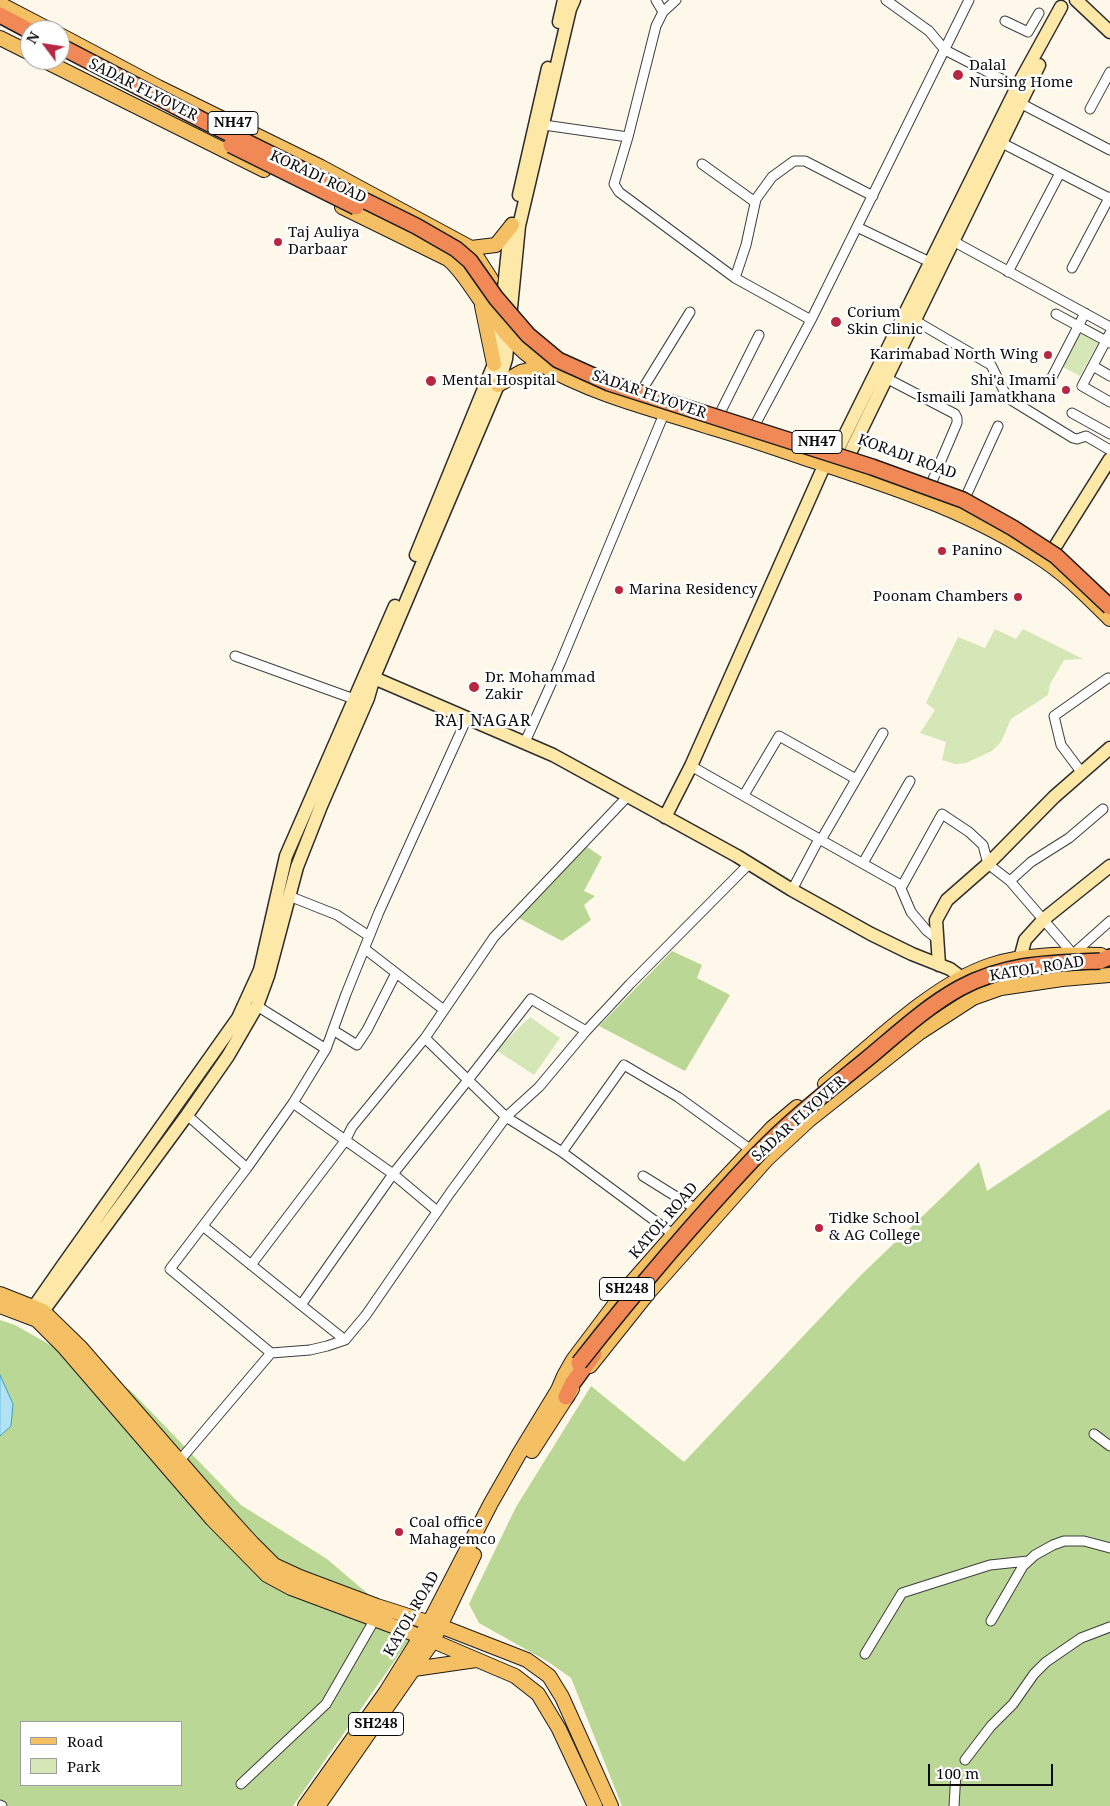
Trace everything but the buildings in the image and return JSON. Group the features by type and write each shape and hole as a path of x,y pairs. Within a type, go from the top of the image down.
{"highway":[{"path":"0,15 20,26"},
{"path":"0,26 20,37"},
{"name":"SADAR FLYOVER","path":"70,51 204,121 416,226 456,249 470,261 496,298 528,335 558,360 609,383 872,467 963,500 1013,528 1056,556 1110,607"},
{"name":"SADAR FLYOVER","path":"70,63 278,169 446,250 464,264 505,320 527,344 554,364 605,387 920,488 971,510 1057,563 1110,612"},
{"name":"SADAR FLYOVER","path":"562,1394 581,1365 640,1286 757,1155 821,1097 931,1008 961,987 991,975 1030,964 1100,961 1110,956"},
{"name":"SADAR FLYOVER","path":"581,1365 645,1288 760,1158 821,1102 909,1032 944,1006 992,980 1051,968 1110,965"}],"main road":[{"path":"35,1314 187,1115 231,1051 257,1006 268,976 297,867 321,806 368,698 370,676 494,364 505,331 511,310 520,226 564,0"},
{"path":"35,1314 238,1018 260,970 286,856 354,700 370,676 498,385 506,359 502,296 509,240 574,0"},
{"path":"0,4 31,20"},
{"path":"840,450 1021,94 1069,4 1087,9 1110,32"},
{"path":"0,38 20,48"},
{"name":"KORADI ROAD","path":"70,40 329,170 471,248 502,296"},
{"path":"86,81 99,56"},
{"name":"KORADI ROAD","path":"63,70 448,259 459,268 505,331 529,357 543,366 587,386 634,404 664,412 824,465 938,504 969,517 1047,563 1110,618"},
{"path":"665,817 691,766 824,465 840,450 886,378 914,320 935,265 953,241 1002,143 1021,94"},
{"path":"471,248 496,245 512,226"},
{"name":"NH47","path":"502,296 511,310"},
{"path":"480,299 494,364"},
{"name":"KORADI ROAD","path":"511,310 542,342 596,373 642,390 840,450 975,499 1024,529 1053,550 1110,602"},
{"path":"498,385 521,372 543,366"},
{"path":"1053,550 1110,459"},
{"path":"370,676 553,755 871,934 950,969 962,978 973,998"},
{"path":"939,965 936,920 948,900 988,864 1054,797 1110,748"},
{"path":"1020,959 1025,940 1044,919 1110,866"},
{"name":"KATOL ROAD","path":"318,1806 414,1669 434,1624 562,1394 573,1360 631,1283 696,1208 772,1128 906,1016 962,978 992,965 1020,959 1072,954 1110,956"},
{"name":"KATOL ROAD","path":"562,1394 767,1159 816,1114 919,1034 973,998 1001,988 1062,979 1110,975"},
{"path":"0,1294 35,1314 81,1348 234,1524 274,1565 300,1577 378,1606 434,1624 528,1660 549,1676 562,1697 611,1806"},
{"path":"0,1306 35,1314 212,1519 266,1575 291,1588 427,1639 515,1676 538,1694 558,1729 595,1806"},
{"name":"KATOL ROAD","path":"305,1806 386,1692 427,1639"},
{"path":"414,1669 477,1660"}],"street":[{"path":"656,0 663,12"},
{"path":"676,0 663,12 656,26 628,138 614,184 619,192 735,278 811,320"},
{"path":"886,0 929,32 945,50 1021,94 1110,150"},
{"path":"756,423 811,320 873,196 967,1"},
{"path":"1005,21 1028,32 1039,13"},
{"path":"1090,109 1110,72"},
{"path":"539,125 628,138"},
{"path":"1002,143 1110,197 1072,268"},
{"path":"735,278 746,245 756,199 772,177 794,161 805,161 873,196"},
{"path":"702,164 755,202"},
{"path":"1008,272 1060,173"},
{"path":"857,227 935,265"},
{"path":"953,241 1110,327"},
{"path":"642,390 690,312"},
{"path":"1050,381 1085,313"},
{"path":"1056,314 1109,339 1082,386 1110,402"},
{"path":"914,320 991,365 1005,393 1011,400 1073,438 1077,439 1086,436 1110,450"},
{"path":"720,413 759,335"},
{"path":"1093,366 1110,376"},
{"path":"886,378 955,414 957,418 957,423 932,484"},
{"path":"525,742 560,664 671,399"},
{"path":"1072,413 1110,434"},
{"path":"966,496 998,426"},
{"path":"234,656 354,700"},
{"path":"1082,773 1061,745 1054,716 1108,678"},
{"path":"272,1354 170,1269 204,1227 247,1168 293,1103 326,1050 369,936 467,718"},
{"path":"792,890 883,733"},
{"path":"744,795 779,736 856,778"},
{"path":"691,766 899,884 911,912 927,931 936,938 938,943"},
{"path":"864,864 910,781"},
{"path":"251,1266 345,1141 352,1127 425,1038 494,937 628,796"},
{"path":"1010,881 1031,862 1069,838 1103,809"},
{"path":"901,888 942,814 969,832 983,845 988,864 1010,881 1072,954 1110,921"},
{"path":"180,1460 272,1354 310,1350 345,1340 366,1315 506,1117 539,1087 586,1031 630,984 749,864"},
{"path":"289,896 337,915 369,936"},
{"path":"365,948 444,1010"},
{"path":"333,1030 357,1045 367,1030 396,973"},
{"path":"302,1305 393,1174 531,999 586,1031"},
{"path":"257,1006 326,1050"},
{"path":"425,1038 506,1117 562,1152 674,1235"},
{"path":"562,1152 624,1065 678,1097 751,1150"},
{"path":"293,1103 393,1174 438,1211"},
{"path":"187,1115 247,1168"},
{"path":"643,1176 696,1208"},
{"path":"204,1227 345,1340"},
{"path":"1094,1434 1110,1446"},
{"path":"991,1621 1023,1566 1035,1555 1064,1541 1084,1541 1110,1548"},
{"path":"865,1654 902,1593 990,1566 1028,1561"},
{"path":"241,1784 326,1704 375,1619"},
{"path":"964,1760 990,1726 1013,1704 1034,1674 1046,1662 1081,1638 1110,1627"},
{"path":"954,1806 956,1773"}],"green space":[{"path":"1078,331 1098,343 1080,376 1059,365"},
{"path":"995,629 1016,639 1023,629 1083,659 1064,660 1050,684 1048,695 1011,719 1001,742 992,751 966,763 955,764 942,760 946,742 920,733 935,710 926,703 958,637 985,648"},
{"path":"584,845 602,857 584,891 595,896 584,905 591,920 562,941 517,917"},
{"path":"672,951 702,965 697,978 730,995 685,1071 599,1026"},
{"path":"530,1017 560,1038 534,1075 496,1050"},
{"path":"1110,1109 1110,1806 622,1806 571,1678 550,1663 479,1623 469,1604 516,1507 591,1386 684,1462 861,1275 979,1162 987,1191"},
{"path":"0,1320 15,1325 130,1390 241,1505 327,1559 414,1633 293,1806 0,1806"}],"water":[{"path":"0,1375 13,1404 11,1426 0,1436"}],"place":[{"name":"Dalal Nursing Home","path":"958,75"},
{"name":"Taj Auliya Darbaar","path":"278,242"},
{"name":"Corium Skin Clinic","path":"836,322"},
{"name":"Karimabad North Wing","path":"1048,355"},
{"name":"Mental Hospital","path":"431,381"},
{"name":"Shi'a Imami Ismaili Jamatkhana","path":"1066,390"},
{"name":"Panino","path":"942,551"},
{"name":"Marina Residency","path":"619,590"},
{"name":"Poonam Chambers","path":"1018,597"},
{"name":"Dr. Mohammad Zakir","path":"474,687"},
{"name":"Tidke School & AG College","path":"819,1228"},
{"name":"Coal office Mahagemco","path":"399,1532"}],"district":[{"name":"RAJ NAGAR","path":"483,721"}]}
